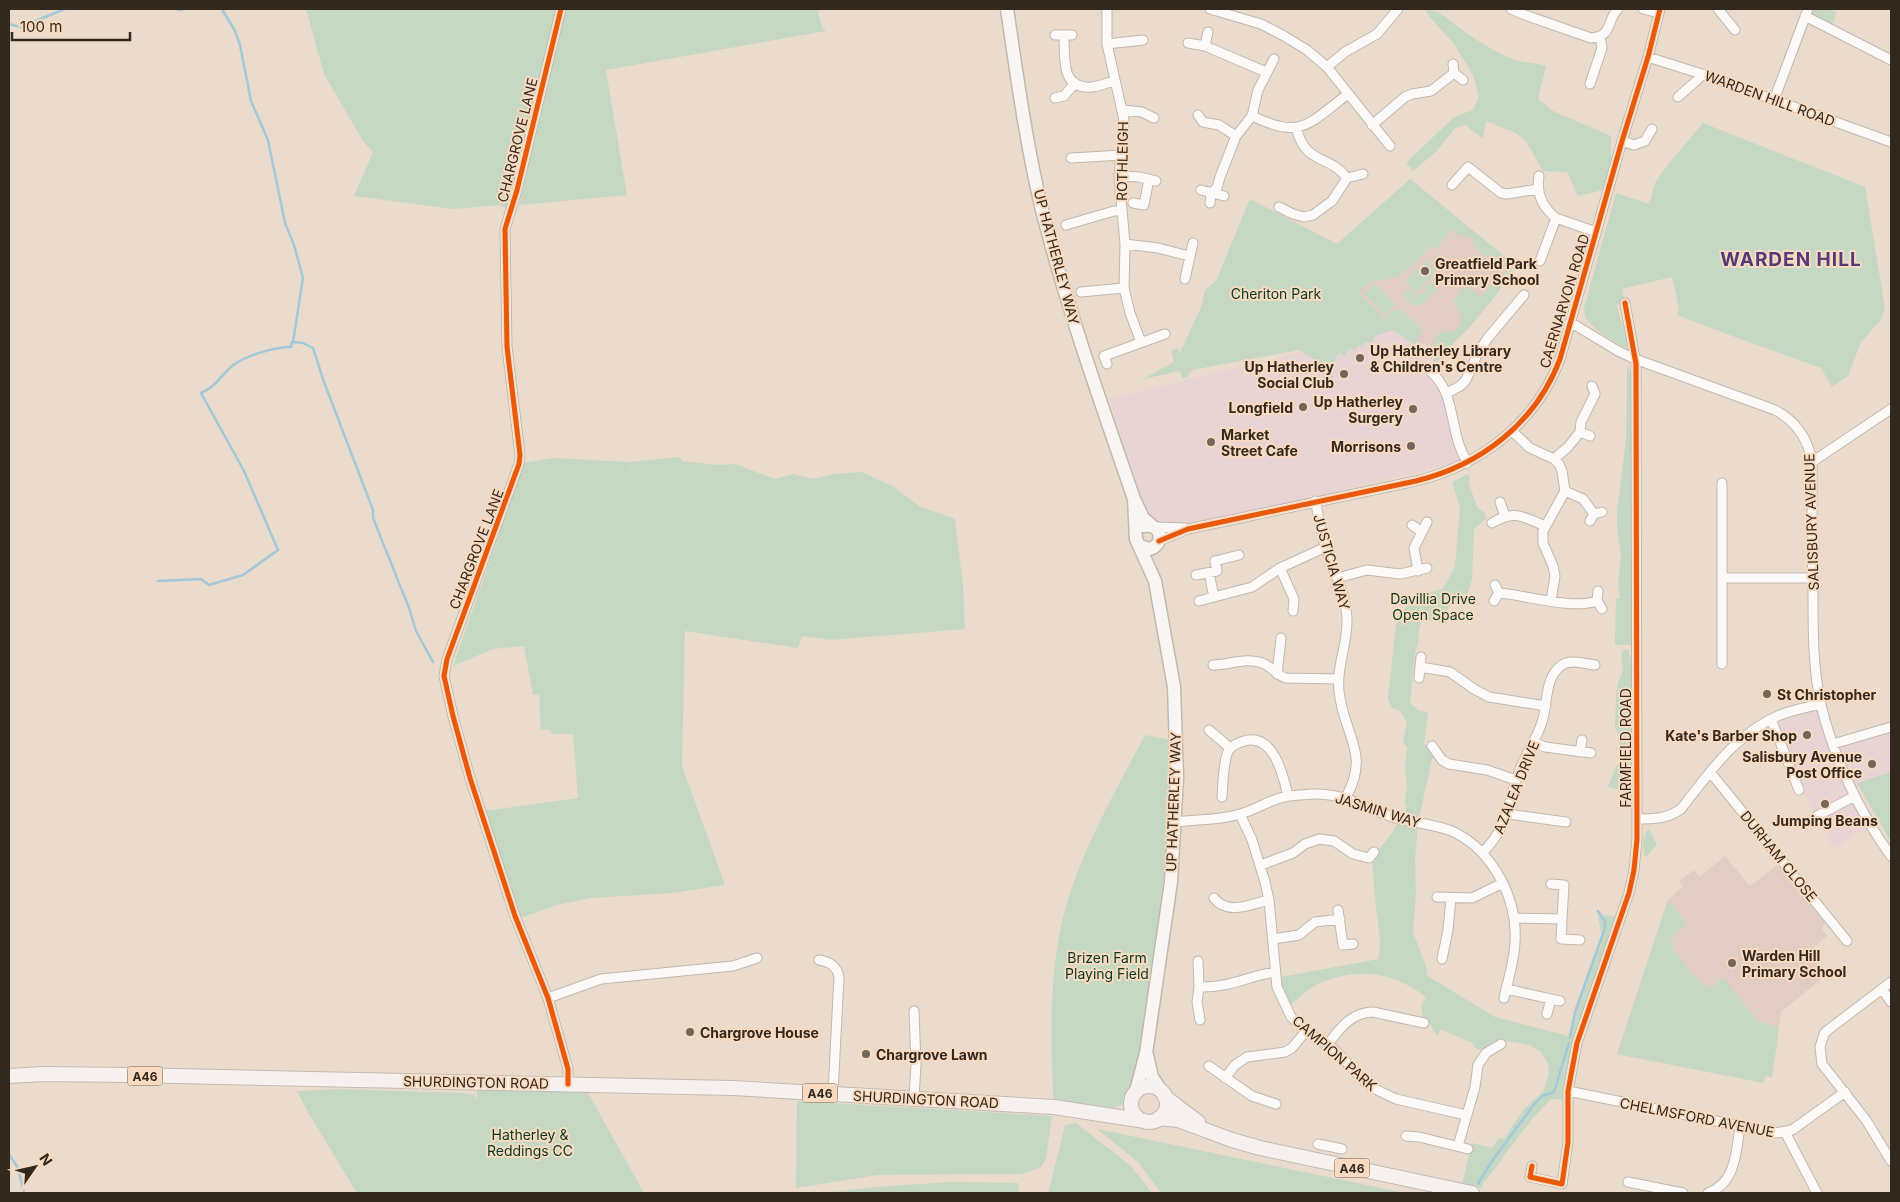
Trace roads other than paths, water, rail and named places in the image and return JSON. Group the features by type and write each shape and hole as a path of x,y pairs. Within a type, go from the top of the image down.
{"main road":[{"name":"SHURDINGTON ROAD","path":"9,1076 43,1074 130,1075 733,1088 1045,1106 1152,1120 1178,1120 1260,1148 1472,1193"},
{"path":"1147,1086 1155,1087 1163,1095 1165,1110 1152,1120 1140,1119 1134,1114 1131,1106 1134,1094 1147,1086"},
{"name":"SHURDINGTON ROAD","path":"1092,1112 1117,1109 1134,1094"},
{"name":"SHURDINGTON ROAD","path":"1163,1095 1190,1117 1232,1140"}],"street":[{"name":"CHARGROVE LANE","path":"561,9 517,190 505,229 507,347 520,456 519,464 447,659 444,676 453,716 489,837 515,916 548,998 568,1068 568,1084"},
{"name":"UP HATHERLEY WAY","path":"1007,9 1029,145 1042,208 1056,261 1134,498 1143,518 1153,526"},
{"name":"ROTHLEIGH","path":"1107,9 1107,44 1123,110 1124,132 1119,176 1125,244 1124,288 1130,313 1141,342"},
{"path":"1210,9 1223,10 1261,24 1307,50 1327,67 1390,146"},
{"path":"1327,67 1345,52 1369,40 1393,23 1398,9"},
{"path":"1511,9 1524,16 1591,38 1600,36 1609,29 1614,13 1618,9"},
{"path":"1643,9 1660,11"},
{"path":"1718,9 1736,30"},
{"name":"CAERNARVON ROAD","path":"1158,543 1188,529 1429,478 1467,463 1483,454 1512,431 1531,412 1552,380 1560,359 1660,11"},
{"path":"1774,100 1807,12 1891,60"},
{"path":"1205,46 1208,32"},
{"path":"1064,35 1066,71 1069,78 1081,86 1091,87 1115,80"},
{"path":"1590,84 1602,48 1600,36"},
{"path":"1107,44 1143,40"},
{"path":"1188,43 1205,46 1266,72"},
{"name":"WARDEN HILL ROAD","path":"1648,57 1704,74 1891,142"},
{"path":"1210,203 1236,136 1252,116 1258,90 1274,59"},
{"path":"1372,125 1405,97 1431,91 1453,69 1463,80"},
{"path":"1678,97 1704,74"},
{"path":"1055,98 1064,96 1075,83"},
{"path":"1252,116 1287,129 1296,128 1306,124 1348,94"},
{"path":"1123,110 1142,112 1154,118"},
{"path":"1200,122 1219,125 1236,136"},
{"path":"1296,128 1299,140 1306,150 1340,170 1347,178"},
{"path":"1622,141 1634,145 1646,141 1652,129"},
{"path":"1078,160 1122,155"},
{"path":"1452,186 1468,167 1500,193 1507,194 1538,189"},
{"path":"1280,207 1293,214 1315,218 1332,201 1347,178 1363,174"},
{"path":"1119,176 1152,180 1144,205 1133,202"},
{"path":"1539,176 1538,189 1543,204 1556,218 1596,232"},
{"path":"1201,190 1214,191"},
{"path":"1066,225 1122,211"},
{"path":"1540,261 1556,218"},
{"path":"1185,279 1193,243"},
{"path":"1125,244 1158,248 1189,256"},
{"path":"1082,292 1124,288"},
{"path":"1447,393 1460,386 1466,380 1477,355 1487,339 1524,296"},
{"name":"FARMFIELD ROAD","path":"1532,1166 1530,1177 1562,1184 1568,1142 1568,1091 1577,1043 1630,887 1636,848 1635,359 1625,303"},
{"name":"SALISBURY AVENUE","path":"1570,322 1635,359 1739,396 1780,413 1792,422 1802,434 1812,462 1813,639 1821,704 1834,744 1855,796 1891,856"},
{"path":"1107,364 1104,356 1165,334"},
{"path":"1429,370 1438,377 1447,393 1458,442 1467,463"},
{"path":"1554,458 1568,447 1580,432 1581,422 1595,394 1592,386"},
{"path":"1812,462 1891,409"},
{"path":"1512,431 1530,448 1554,458 1561,467 1565,491 1545,526 1543,543 1553,566 1555,576 1551,601"},
{"path":"1580,432 1590,436"},
{"path":"1722,483 1722,664"},
{"path":"1565,491 1583,499 1595,516"},
{"name":"UP HATHERLEY WAY","path":"1134,498 1138,540 1155,581 1174,687 1176,735 1176,822 1171,882 1146,1053 1134,1094"},
{"name":"JUSTICIA WAY","path":"1315,501 1326,547 1346,612 1347,622 1338,679 1341,707 1356,749 1357,761 1354,781 1346,798"},
{"path":"1500,502 1505,516"},
{"path":"1492,523 1505,516 1516,515 1545,526"},
{"path":"1337,578 1367,570 1400,574 1423,569 1414,548 1427,522"},
{"path":"1412,525 1422,532"},
{"path":"1142,526 1153,526 1159,531 1158,543 1148,549 1138,540 1142,526"},
{"name":"CAERNARVON ROAD","path":"1153,526 1188,529"},
{"name":"UP HATHERLEY WAY","path":"1155,581 1158,543"},
{"path":"1199,601 1252,587 1280,568 1326,547"},
{"path":"1196,575 1217,571 1215,561 1239,555"},
{"path":"1280,568 1298,598 1293,611"},
{"path":"1209,573 1214,597"},
{"path":"1722,578 1812,578"},
{"path":"1496,593 1551,601 1600,605 1598,591"},
{"path":"1277,674 1281,638"},
{"path":"1419,678 1421,657"},
{"path":"1213,665 1226,668 1247,661 1258,662 1269,666 1277,674 1286,678 1338,679"},
{"name":"AZALEA DRIVE","path":"1482,853 1497,837 1508,814 1516,780 1542,722 1551,681 1561,665 1573,662 1595,665"},
{"path":"1420,667 1450,672 1489,697 1546,706"},
{"path":"1637,819 1660,818 1676,813 1728,750 1738,741 1771,719 1794,710 1821,704"},
{"path":"1771,719 1799,790"},
{"path":"1834,744 1891,727"},
{"path":"1209,730 1230,748"},
{"path":"1222,797 1227,753 1230,748 1239,742 1249,740 1259,742 1272,751 1284,775 1288,796"},
{"path":"1580,752 1582,740"},
{"path":"1533,742 1545,747 1591,753"},
{"path":"1432,746 1442,760 1449,764 1487,770 1516,780"},
{"name":"DURHAM CLOSE","path":"1710,772 1848,941"},
{"name":"JASMIN WAY","path":"1176,822 1210,820 1240,814 1288,796 1318,794 1346,798 1392,817 1450,830 1461,836 1482,853 1494,868 1509,898 1516,933 1514,954 1504,998"},
{"path":"1815,817 1855,796"},
{"path":"1556,821 1557,811"},
{"name":"CAMPION PARK","path":"1240,814 1261,865 1270,900 1274,972 1277,987 1286,1009 1306,1032 1328,1044 1364,1081 1383,1094 1396,1099 1466,1115"},
{"path":"1508,814 1566,822"},
{"path":"1261,865 1293,853 1305,844 1319,839 1334,841 1353,854 1369,858 1374,852"},
{"path":"1437,897 1467,899 1477,897 1503,883"},
{"path":"1551,884 1564,885 1561,939"},
{"path":"1442,959 1442,941 1450,920 1451,898"},
{"path":"1216,905 1234,908 1270,900"},
{"path":"1272,939 1299,935 1315,922 1339,914 1343,944 1353,944"},
{"path":"1514,918 1562,919"},
{"path":"1551,939 1580,940"},
{"path":"548,998 600,979 733,966 758,958"},
{"path":"820,960 832,964 837,970 839,977 833,1093"},
{"path":"1198,961 1199,987 1197,1002 1200,1020"},
{"path":"1199,987 1214,988 1234,984 1253,976 1274,972"},
{"path":"1891,982 1833,1025 1822,1038 1820,1053 1822,1064 1866,1120 1891,1161"},
{"path":"1506,989 1555,1000 1547,1014"},
{"path":"1882,989 1891,1002"},
{"path":"914,1010 916,1065 914,1098"},
{"path":"1328,1044 1350,1018 1365,1012 1424,1023"},
{"path":"1225,1078 1235,1066 1247,1057 1285,1052 1306,1032"},
{"path":"1458,1146 1475,1087 1478,1065 1486,1053 1501,1044"},
{"name":"UP HATHERLEY WAY","path":"1146,1053 1152,1076 1163,1095"},
{"path":"1209,1066 1252,1096 1267,1098 1276,1104"},
{"name":"CHELMSFORD AVENUE","path":"1568,1091 1774,1133 1792,1130 1845,1092"},
{"path":"1708,1193 1722,1186 1730,1176 1734,1164 1740,1127"},
{"path":"1785,1132 1817,1193"},
{"path":"1406,1136 1419,1137 1468,1149"},
{"path":"1318,1144 1342,1149"},
{"path":"1326,1161 1329,1147"},
{"path":"1628,1182 1683,1193"}],"waterway":[{"path":"9,24 20,27 65,9"},
{"path":"176,9 184,9"},
{"path":"222,9 235,31 240,45 251,101 268,140 285,223 294,245 303,278 293,342 303,343 313,348 373,510 373,518 409,608 416,631 433,662"},
{"path":"158,581 201,579 209,585 243,575 278,550 244,471 201,393 214,385 231,367 243,359 260,353 291,347 292,342"},
{"path":"1570,1037 1575,1012 1605,928 1605,922 1598,911"},
{"path":"1478,1184 1492,1161 1532,1107 1542,1096 1554,1092 1569,1043"},
{"path":"9,1154 18,1168 24,1193"}],"place":[{"name":"Greatfield Park Primary School","path":"1425,271"},
{"name":"Up Hatherley Library & Children's Centre","path":"1360,358"},
{"name":"Up Hatherley Social Club","path":"1344,374"},
{"name":"Longfield","path":"1303,407"},
{"name":"Up Hatherley Surgery","path":"1413,409"},
{"name":"Market Street Cafe","path":"1211,442"},
{"name":"Morrisons","path":"1411,446"},
{"name":"St Christopher","path":"1767,694"},
{"name":"Kate's Barber Shop","path":"1807,735"},
{"name":"Salisbury Avenue Post Office","path":"1872,764"},
{"name":"Jumping Beans","path":"1825,804"},
{"name":"Warden Hill Primary School","path":"1732,963"},
{"name":"Chargrove House","path":"690,1032"},
{"name":"Chargrove Lawn","path":"866,1054"}],"district":[{"name":"WARDEN HILL","path":"1791,259"}],"park label":[{"name":"Cheriton Park","path":"1276,293"},
{"name":"Davillia Drive Open Space","path":"1433,606"},
{"name":"Brizen Farm Playing Field","path":"1107,966"},
{"name":"Hatherley & Reddings CC","path":"530,1142"}]}
